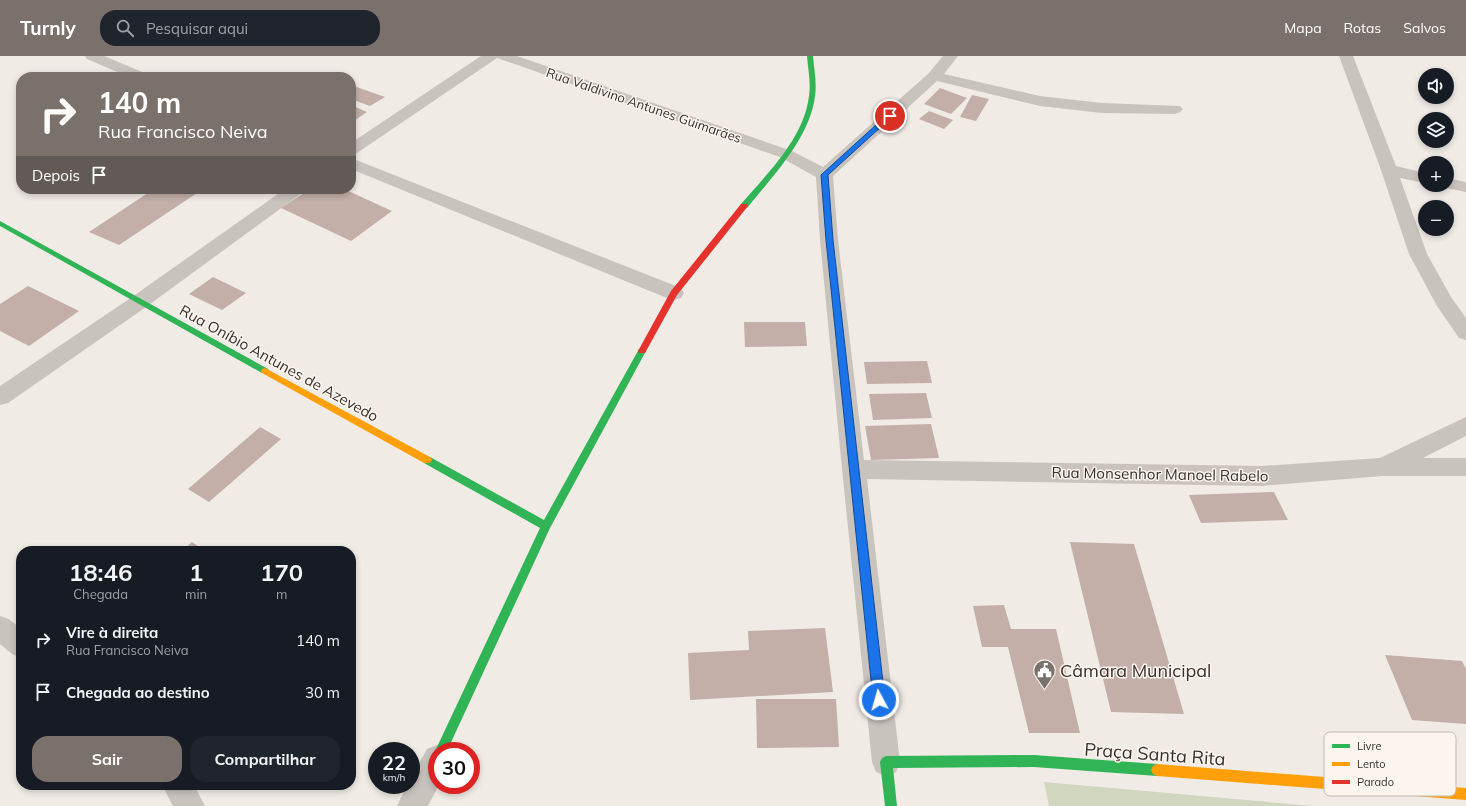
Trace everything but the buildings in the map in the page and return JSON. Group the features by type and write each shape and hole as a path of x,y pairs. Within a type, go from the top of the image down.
{"street":[{"path":"92,56 130,72"},
{"path":"356,147 491,56"},
{"name":"Rua Valdivino Antunes Guimarães","path":"503,56 786,154 824,175"},
{"path":"445,742 546,526 674,293 786,154 806,120 812,97 810,56"},
{"path":"891,806 853,470 829,240 824,175 934,76 951,56"},
{"path":"1346,56 1389,170 1418,254 1444,301 1466,333"},
{"path":"934,76 1040,101 1102,108 1175,110"},
{"path":"356,165 674,293"},
{"path":"1389,170 1418,176"},
{"path":"1454,184 1466,187"},
{"path":"0,397 139,302 289,194"},
{"name":"Rua Oníbio Antunes de Azevedo","path":"0,223 139,302 546,526"},
{"path":"1383,467 1466,426"},
{"name":"Rua Monsenhor Manoel Rabelo","path":"853,470 1261,476 1383,467 1466,467"},
{"path":"0,628 16,641"},
{"name":"Praça Santa Rita","path":"886,762 1034,761 1324,783"},
{"path":"412,806 428,776"},
{"path":"180,790 190,806"},
{"name":"Praça Santa Rita","path":"1456,793 1466,794"}],"green space":[{"path":"1044,782 1313,806 1049,806"}],"traffic: fast":[{"path":"744,206 786,154 803,125 809,110 812,96 810,56"},
{"path":"0,223 265,371"},
{"path":"445,742 546,526 642,351"},
{"path":"427,460 546,526"},
{"path":"891,806 886,762 1034,761 1157,770"}],"traffic: slow":[{"path":"265,371 427,460"},
{"path":"1157,770 1324,783"},
{"path":"1456,793 1466,794"}],"traffic: jam":[{"path":"642,351 674,293 744,206"}],"place":[{"name":"Câmara Municipal","path":"1044,690"}],"route":[{"path":"879,700 853,470 834,272 829,240 824,175 890,116"}]}
